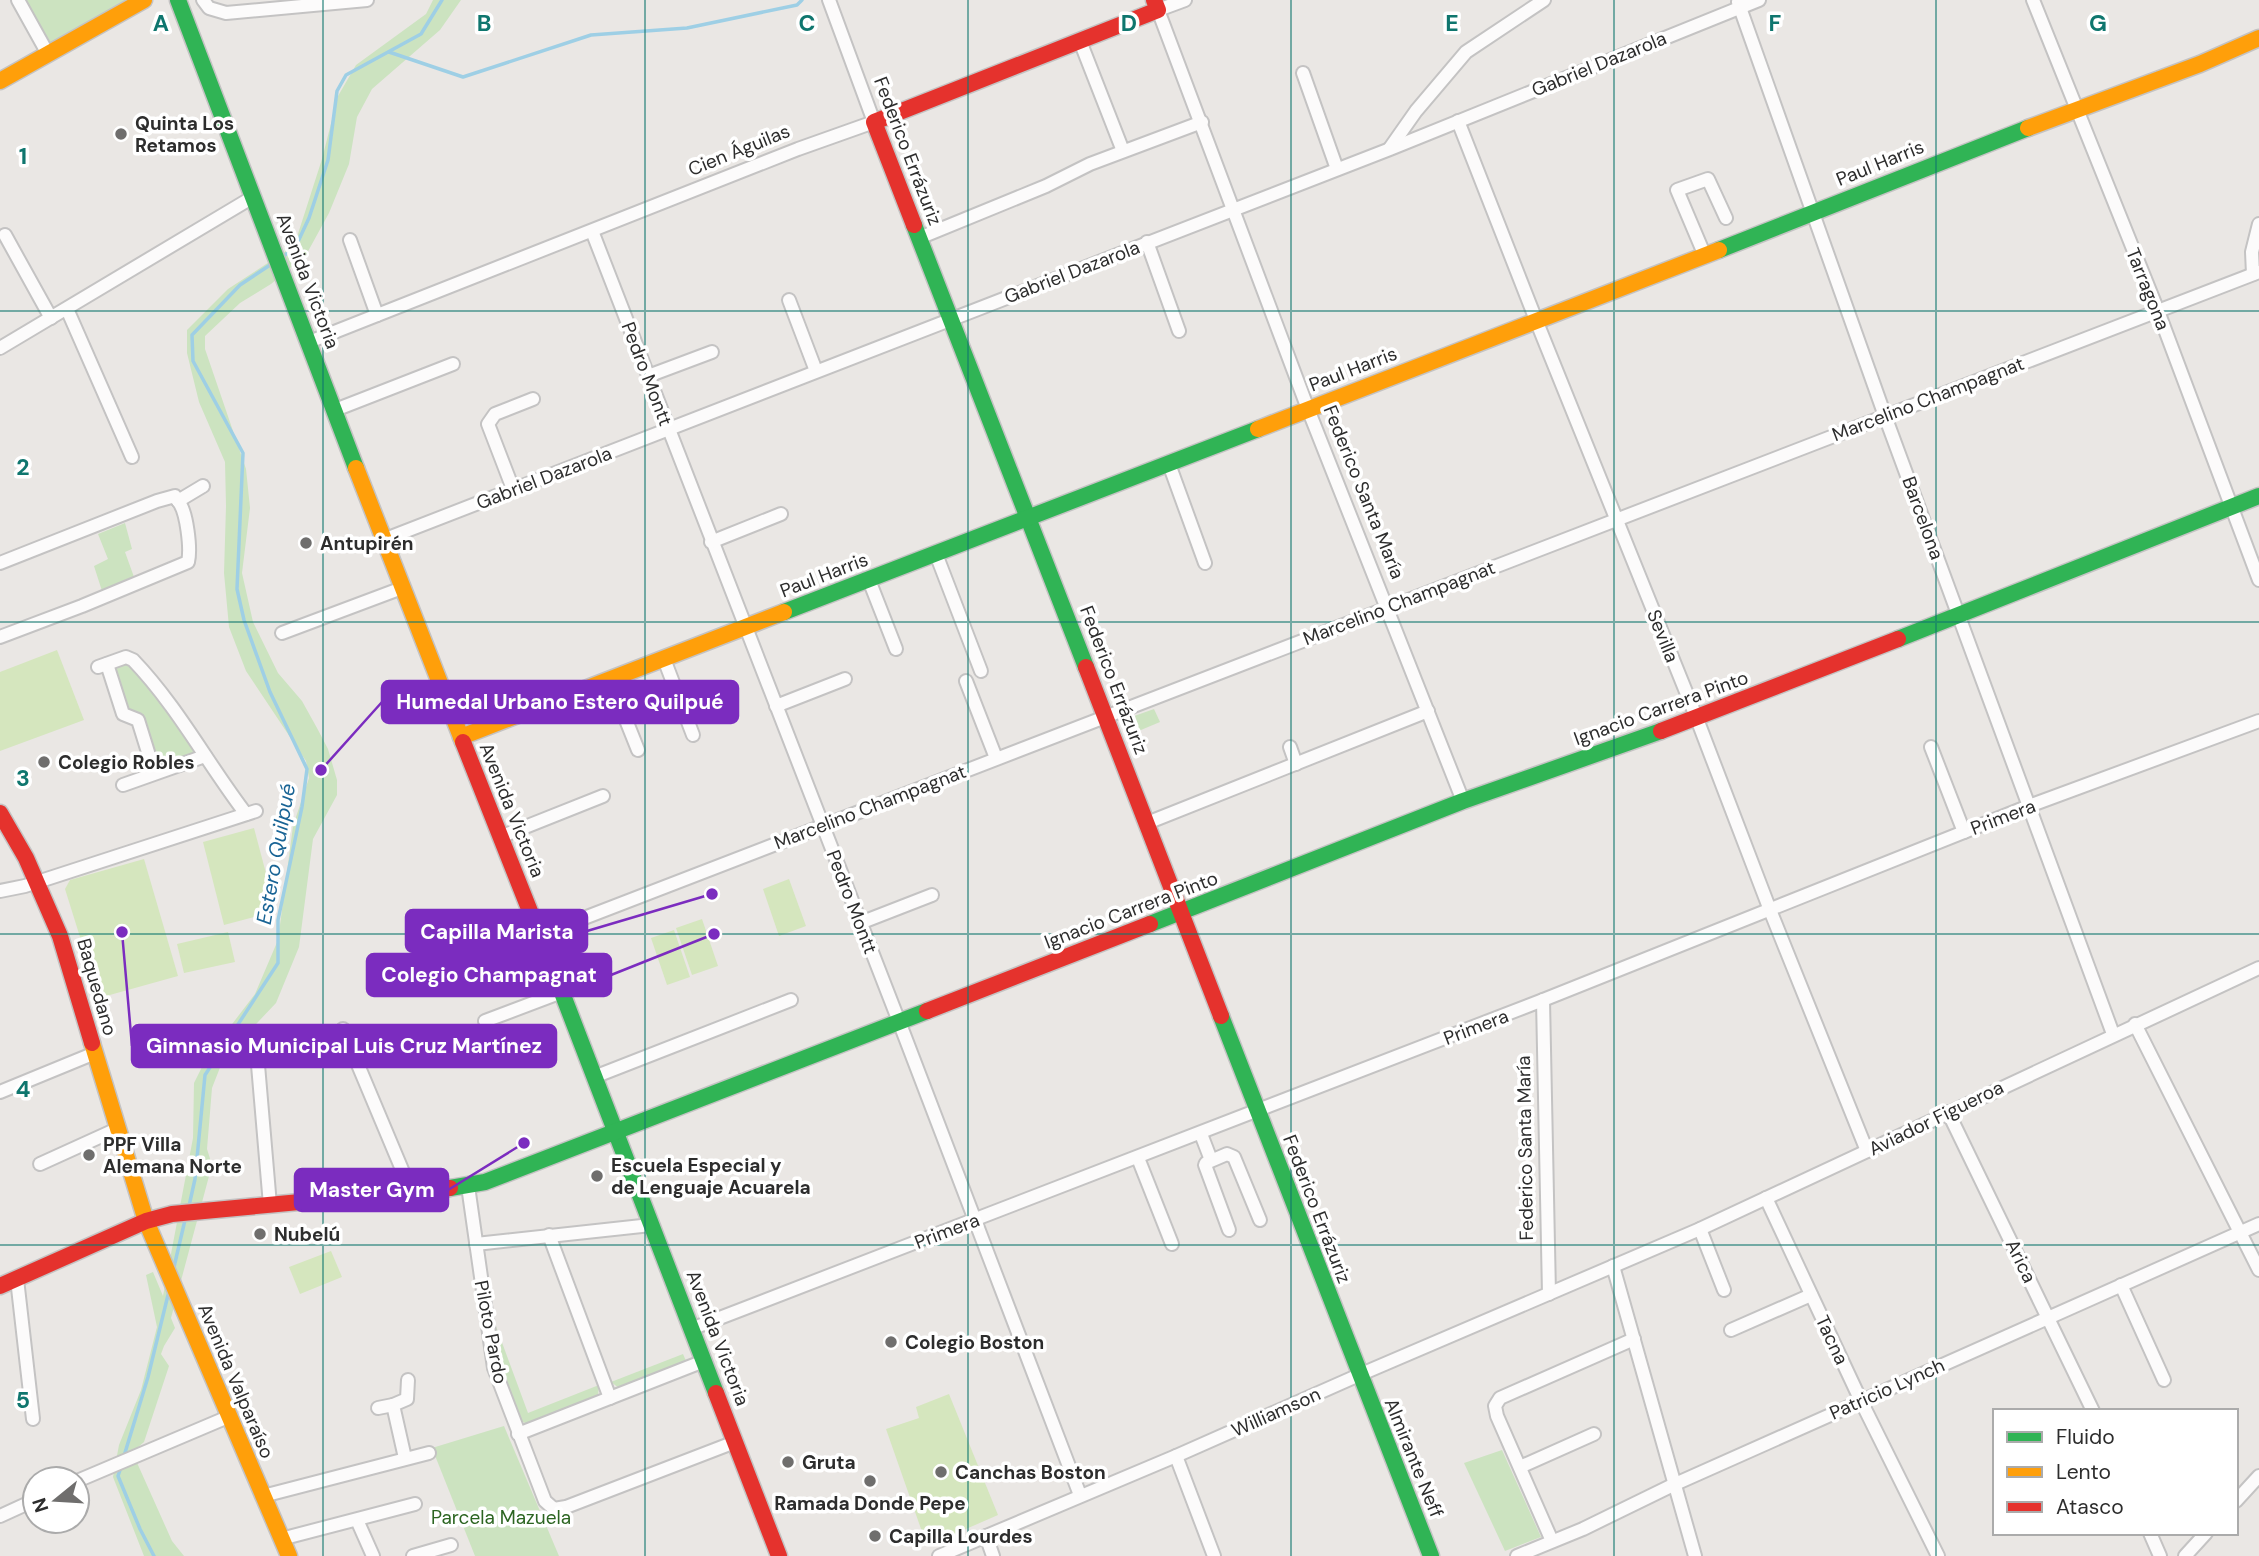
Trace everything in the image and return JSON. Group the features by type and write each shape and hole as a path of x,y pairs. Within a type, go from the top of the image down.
{"street":[{"path":"18,0 48,54"},
{"path":"0,81 144,0"},
{"name":"Avenida Victoria","path":"178,0 383,540 540,934 779,1556"},
{"path":"203,0 209,8 226,13 368,0"},
{"name":"Federico Errázuriz","path":"829,0 1359,1375"},
{"name":"Cien Águilas","path":"309,342 1080,41 1156,5 1185,0"},
{"path":"1390,149 1416,111 1466,52 1530,4 1544,0"},
{"name":"Gabriel Dazarola","path":"383,540 1390,149 1738,4 1759,0"},
{"name":"Tarragona","path":"2033,0 2158,311 2259,580"},
{"name":"Barcelona","path":"1738,4 1885,416 2113,1034"},
{"name":"Federico Santa María","path":"1156,5 1202,121 1308,409 1463,801"},
{"name":"Paul Harris","path":"461,737 1813,214 1948,158 2200,64 2259,38"},
{"path":"1080,41 1124,151"},
{"path":"1303,73 1337,169"},
{"path":"919,238 1202,121"},
{"name":"Sevilla","path":"1458,121 1867,1151"},
{"path":"1705,256 1677,190 1708,179 1726,218"},
{"path":"0,348 253,197"},
{"path":"2256,273 2252,252 2259,224"},
{"name":"Pedro Montt","path":"592,231 1080,1495"},
{"path":"5,235 51,318"},
{"path":"350,240 377,315"},
{"path":"1147,242 1179,331"},
{"name":"Marcelino Champagnat","path":"540,934 2256,273"},
{"path":"789,300 816,371"},
{"path":"67,309 132,457"},
{"path":"648,376 712,352"},
{"path":"335,410 453,364"},
{"path":"513,489 488,424 495,414 533,399"},
{"path":"1169,464 1205,563"},
{"path":"178,500 203,486"},
{"path":"0,563 157,500 175,496 183,508 188,562 0,637"},
{"name":"Ignacio Carrera Pinto","path":"0,1286 146,1222 172,1214 468,1186 485,1182 1463,801 1697,719 2259,496"},
{"path":"711,542 781,514"},
{"path":"936,554 981,671"},
{"path":"869,580 896,649"},
{"path":"282,633 402,588"},
{"path":"0,891 251,812 223,785 179,715 133,660 126,657 102,666 120,719 138,720 152,765 159,771"},
{"path":"664,659 692,735"},
{"path":"776,706 845,679"},
{"path":"610,680 638,750"},
{"path":"966,681 990,720 996,758"},
{"path":"1147,824 1428,711"},
{"name":"Primera","path":"691,1329 1201,1134 2029,806 2259,721"},
{"path":"1290,747 1296,764"},
{"path":"1931,747 1964,832"},
{"path":"122,785 205,756"},
{"path":"223,785 233,818"},
{"path":"500,837 603,796"},
{"name":"Baquedano","path":"0,813 37,881 61,936 146,1222"},
{"path":"860,923 932,895"},
{"name":"Aviador Figueroa","path":"1613,1266 1700,1229 2259,968"},
{"path":"485,1021 562,992"},
{"path":"594,1077 791,1000"},
{"name":"Federico Santa María","path":"1543,1000 1549,1294"},
{"path":"2135,1024 2259,1270"},
{"path":"343,1029 411,1191"},
{"path":"0,1092 95,1053"},
{"path":"258,1065 270,1205"},
{"name":"Arica","path":"1948,1112 2092,1409"},
{"path":"40,1164 117,1129"},
{"path":"1201,1134 1211,1160"},
{"path":"1229,1230 1206,1169 1206,1163 1227,1154 1234,1157 1260,1220"},
{"path":"1138,1158 1172,1244"},
{"name":"Piloto Pardo","path":"468,1186 494,1368 545,1501 554,1509 566,1507 735,1441"},
{"name":"Tacna","path":"1766,1198 1861,1401 1938,1556"},
{"name":"Avenida Valparaíso","path":"146,1222 289,1556"},
{"name":"Patricio Lynch","path":"1517,1556 1583,1529 1673,1485 2259,1224"},
{"path":"476,1244 651,1225"},
{"path":"1700,1229 1724,1290"},
{"path":"549,1235 610,1398"},
{"path":"1613,1266 1695,1556"},
{"name":"Williamson","path":"939,1556 1613,1266"},
{"path":"17,1279 33,1419"},
{"path":"2121,1286 2164,1380"},
{"path":"1731,1330 1811,1296"},
{"path":"1552,1541 1495,1406 1500,1398 1634,1339"},
{"path":"518,1434 704,1361"},
{"name":"Almirante Neff","path":"1359,1375 1431,1556"},
{"path":"378,1408 407,1399 408,1380"},
{"path":"393,1405 405,1458"},
{"path":"91,1475 228,1417"},
{"path":"1520,1467 1594,1434"},
{"path":"263,1496 429,1453"},
{"path":"1176,1456 1214,1556"},
{"path":"2238,1499 2259,1476"},
{"path":"281,1539 415,1504"},
{"path":"0,1516 21,1506"},
{"path":"357,1520 373,1556"},
{"path":"2151,1535 2160,1556"},
{"path":"2185,1556 2204,1535"},
{"path":"986,1536 993,1556"},
{"path":"413,1556 451,1545"}],"green space":[{"path":"25,0 126,0 49,45"},
{"path":"433,0 461,0 440,30 372,89 357,117 349,164 329,213 306,255 271,284 240,303 205,336 205,349 246,469 250,508 242,573 253,622 278,673 302,701 328,749 337,780 337,795 313,839 299,947 276,1003 221,1065 212,1088 207,1149 212,1165 171,1318 175,1328 161,1354 169,1366 144,1442 137,1448 134,1456 172,1541 184,1556 144,1556 113,1477 119,1445 141,1390 157,1327 146,1275 153,1272 163,1296 193,1138 194,1083 207,1057 255,994 278,940 293,826 309,778 306,761 246,671 229,627 224,573 225,462 199,402 187,353 187,330 228,289 286,251 297,237 322,159 338,96 356,65 426,14"},
{"path":"125,523 132,549 125,552 134,577 102,591 94,566 108,559 98,534"},
{"path":"57,650 84,720 0,751 0,672"},
{"path":"132,664 174,712 198,755 159,767 130,714 114,672 115,666"},
{"path":"1154,709 1160,722 1129,735 1123,720"},
{"path":"254,828 276,911 224,925 203,842"},
{"path":"144,859 178,976 99,998 65,889 70,880"},
{"path":"789,879 806,926 779,936 763,889"},
{"path":"702,919 718,966 692,975 676,928"},
{"path":"674,930 690,977 667,985 651,938"},
{"path":"228,932 235,962 184,973 177,944"},
{"path":"331,1251 342,1277 300,1294 289,1267"},
{"path":"493,1318 528,1413 599,1385 598,1396 527,1424 519,1420 498,1365"},
{"path":"683,1354 686,1361 619,1388 611,1382"},
{"name":"Canchas Boston","path":"949,1394 998,1515 927,1546 886,1429 919,1418 916,1407"},
{"name":"Parcela Mazuela","path":"504,1426 559,1556 475,1556 432,1448"},
{"path":"1502,1450 1541,1537 1505,1551 1464,1463"}],"waterway":[{"name":"Estero Quilpué","path":"282,257 295,248 309,218 328,160 337,91 346,75 421,34 442,0"},
{"path":"389,52 463,77 591,35 687,28 797,5 802,0"},
{"name":"Estero Quilpué","path":"189,1206 195,1179 205,1075 278,963 278,920 302,807 307,769 270,692 244,620 237,589 243,453 193,361 192,335 240,285 270,265"},
{"name":"Estero Quilpué","path":"174,1267 185,1220"},
{"name":"Estero Quilpué","path":"124,1456 148,1377 168,1295"},
{"name":"Estero Quilpué","path":"121,1467 118,1476 154,1556"}],"traffic: fast":[{"path":"178,0 356,468"},
{"path":"1719,250 2028,128"},
{"path":"914,225 1086,667"},
{"path":"784,612 1258,429"},
{"path":"1898,639 2259,496"},
{"path":"1150,924 1463,801 1661,731"},
{"path":"556,977 716,1393"},
{"path":"450,1188 485,1182 927,1011"},
{"path":"1221,1016 1431,1556"}],"traffic: slow":[{"path":"0,81 144,0"},
{"path":"2028,128 2200,64 2259,38"},
{"path":"1258,429 1719,250"},
{"path":"356,468 463,742"},
{"path":"461,737 784,612"},
{"path":"92,1043 146,1221 289,1556"}],"traffic: jam":[{"path":"914,225 874,122 1158,10 1154,0"},
{"path":"1661,731 1898,639"},
{"path":"1086,667 1221,1016"},
{"path":"463,742 556,977"},
{"path":"0,813 26,858 60,936 92,1043"},
{"path":"927,1011 1150,924"},
{"path":"0,1286 146,1221 172,1214 450,1188"},
{"path":"716,1393 779,1556"}],"place":[{"name":"Quinta Los Retamos","path":"121,134"},
{"name":"Antupirén","path":"306,543"},
{"name":"Colegio Robles","path":"44,762"},
{"name":"Humedal Urbano Estero Quilpué","path":"321,770"},
{"name":"Capilla Marista","path":"712,894"},
{"name":"Gimnasio Municipal Luis Cruz Martínez","path":"122,932"},
{"name":"Colegio Champagnat","path":"714,934"},
{"name":"Master Gym","path":"524,1143"},
{"name":"PPF Villa Alemana Norte","path":"89,1155"},
{"name":"Escuela Especial y de Lenguaje Acuarela","path":"597,1176"},
{"name":"Nubelú","path":"260,1234"},
{"name":"Colegio Boston","path":"891,1342"},
{"name":"Gruta","path":"788,1462"},
{"name":"Canchas Boston","path":"941,1472"},
{"name":"Ramada Donde Pepe","path":"870,1481"},
{"name":"Capilla Lourdes","path":"875,1536"}]}
